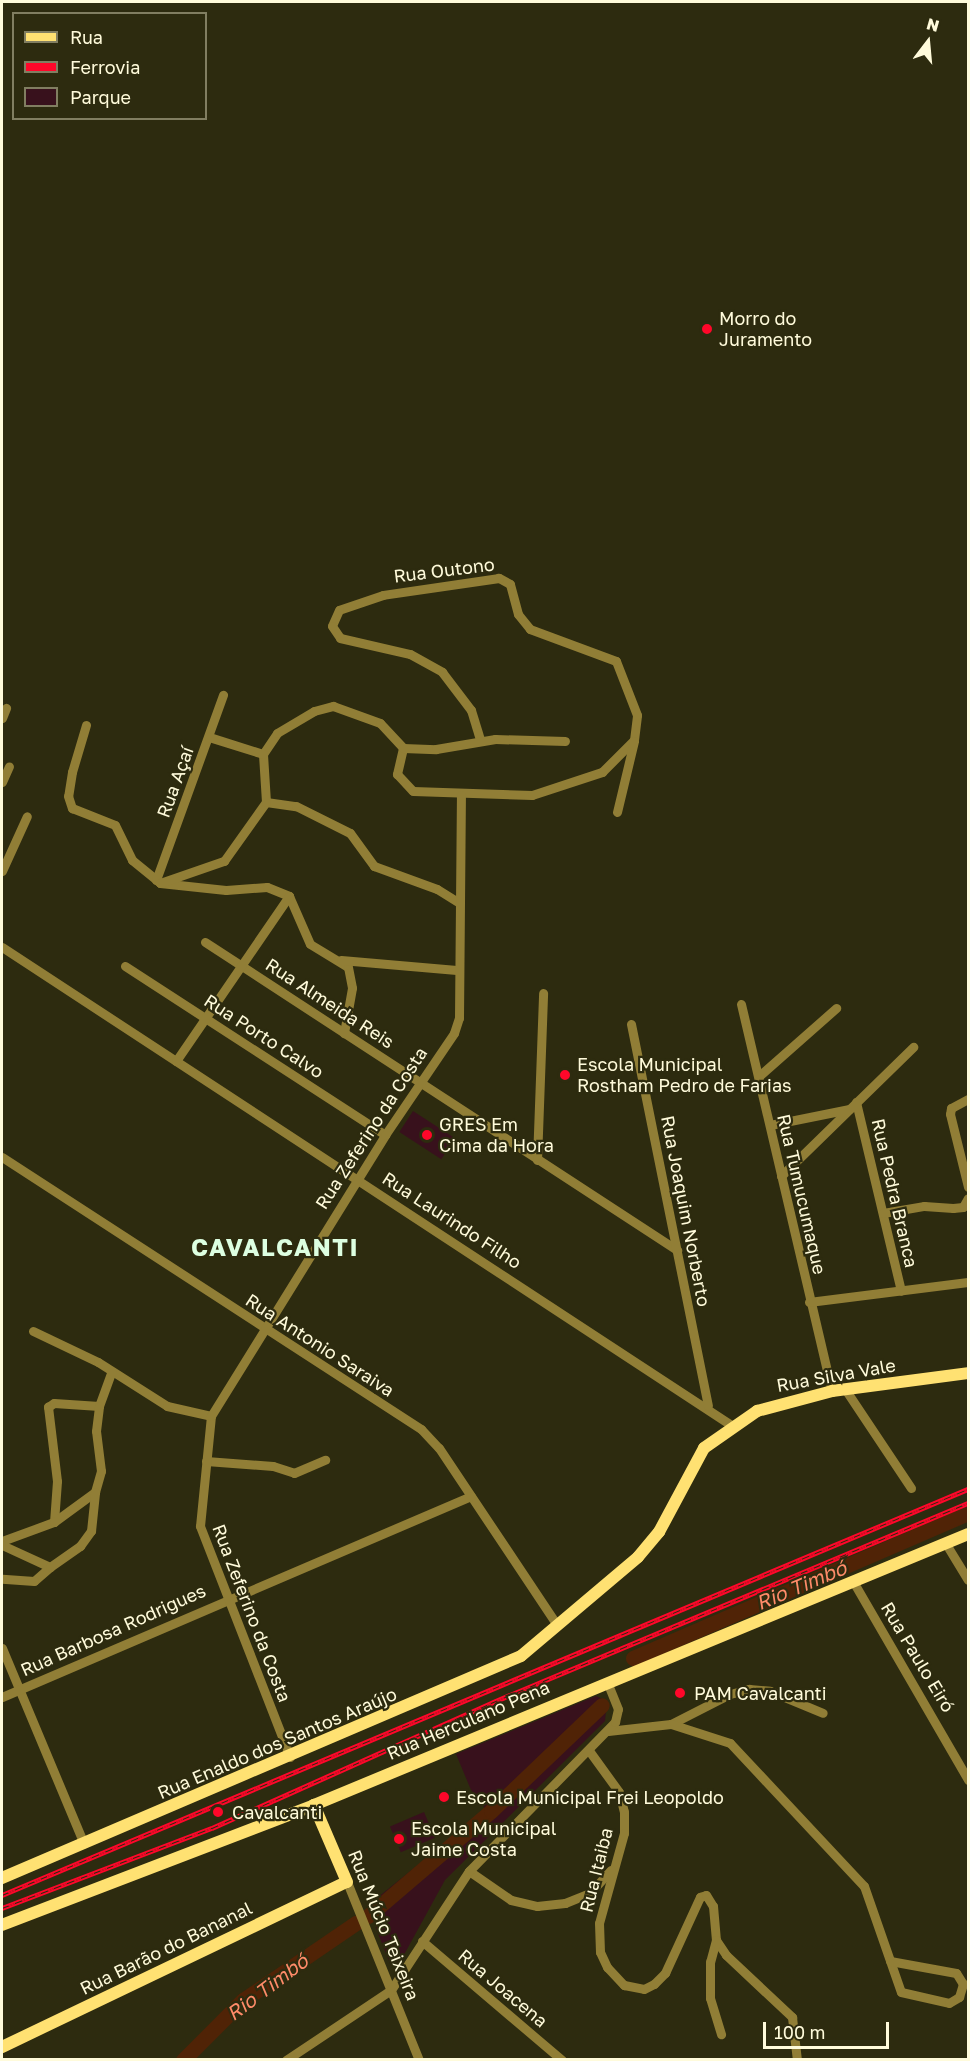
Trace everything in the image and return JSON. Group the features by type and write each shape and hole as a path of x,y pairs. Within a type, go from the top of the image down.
{"main road":[{"name":"Rua Silva Vale","path":"557,1625 652,1542 694,1461 731,1425 775,1403 832,1391 969,1373"},
{"name":"Rua Herculano Pena","path":"2,1925 314,1805 969,1534"},
{"name":"Rua Enaldo dos Santos Araújo","path":"2,1878 500,1668 557,1625"},
{"name":"Rua Múcio Teixeira","path":"314,1805 346,1882"},
{"name":"Rua Barão do Bananal","path":"2,2047 346,1882"}],"street":[{"name":"Rua Outono","path":"480,740 471,710 441,672 410,654 334,634 334,616 339,610 431,586 506,580 521,621 530,629 609,657 621,667 637,715 634,740"},
{"name":"Rua Açaí","path":"158,882 223,695"},
{"path":"158,882 224,861 266,802 263,754 277,733 314,711 333,706 380,723 403,748 436,749 480,740 565,741"},
{"path":"2,718 6,708"},
{"path":"86,725 72,772 70,802 78,811 115,825 132,860 158,882 226,890 267,887 289,896 310,944 341,960 348,967 352,988 344,1033"},
{"path":"209,737 263,754"},
{"path":"403,748 397,774 406,788 461,795 551,792 602,771 634,740"},
{"path":"617,812 634,740"},
{"path":"2,782 9,766"},
{"name":"Rua Zeferino da Costa","path":"290,1757 226,1598 200,1526 211,1416 459,1018 457,969 461,795"},
{"path":"266,802 296,806 350,833 374,866 437,889 459,903"},
{"path":"2,871 27,816"},
{"path":"176,1061 239,963 289,896"},
{"name":"Rua Almeida Reis","path":"205,942 677,1250"},
{"name":"Rua Laurindo Filho","path":"2,947 708,1405 731,1425"},
{"path":"341,960 457,969"},
{"name":"Rua Porto Calvo","path":"125,966 385,1134"},
{"path":"537,1160 543,993"},
{"name":"Rua Tumucumaque","path":"741,1004 832,1391"},
{"path":"759,1076 836,1008"},
{"name":"Rua Joaquim Norberto","path":"631,1024 708,1405"},
{"path":"781,1176 913,1047"},
{"path":"969,1099 955,1105 950,1114 969,1187"},
{"name":"Rua Pedra Branca","path":"856,1102 901,1291"},
{"path":"770,1125 849,1109"},
{"name":"Rua Antonio Saraiva","path":"2,1157 421,1429 471,1496 557,1625"},
{"path":"883,1213 924,1206 963,1207 969,1198"},
{"path":"810,1302 969,1282"},
{"path":"33,1331 112,1371 167,1407 211,1416"},
{"path":"2,1579 34,1581 80,1546 91,1531 95,1492 101,1471 96,1431 99,1406 112,1371"},
{"path":"845,1389 911,1488"},
{"path":"54,1522 57,1481 48,1407 54,1403 99,1406"},
{"path":"206,1461 273,1466 294,1473 325,1460"},
{"path":"2,1543 54,1522 95,1492"},
{"name":"Rua Barbosa Rodrigues","path":"2,1696 226,1598 471,1496"},
{"path":"2,1543 50,1567"},
{"path":"946,1544 969,1580"},
{"name":"Rua Paulo Eiró","path":"854,1583 969,1780"},
{"path":"2,1648 84,1844"},
{"path":"286,2060 391,1990 470,1871 590,1752 608,1731 618,1709 607,1682"},
{"path":"608,1731 671,1724 729,1694 749,1689 770,1690 823,1713"},
{"path":"671,1724 730,1743 833,1848 864,1886 890,1961 903,1994 949,2002 959,1997 963,1984 956,1973 890,1961"},
{"name":"Rua Itaiba","path":"590,1752 620,1792 624,1812 624,1833 613,1868 598,1940 607,1967 624,1985 644,1989 660,1979 703,1894 713,1906 716,1940"},
{"path":"470,1871 511,1900 537,1906 565,1903 590,1893 613,1868"},
{"name":"Rua Múcio Teixeira","path":"346,1882 419,2060"},
{"path":"716,1940 710,1962 710,1998 721,2034"},
{"path":"716,1940 740,1970 792,2017 797,2060"},
{"name":"Rua Joacena","path":"422,1941 562,2060"}],"green space":[{"name":"GRES Em Cima da Hora","path":"413,1111 455,1138 441,1159 399,1132"},
{"path":"596,1696 607,1701 605,1721 445,1880 400,1962 391,1966 367,1906 486,1810 471,1790 456,1754"},
{"path":"424,1812 435,1838 401,1852 390,1826"}],"waterway":[{"name":"Rio Timbó","path":"633,1658 968,1513"},
{"name":"Rio Timbó","path":"368,1916 491,1811 602,1705"},
{"name":"Rio Timbó","path":"183,2060 243,2000 356,1923"}],"railway":[{"path":"2,1895 968,1489"},
{"path":"2,1908 212,1828 491,1703 968,1503"}],"place":[{"name":"Morro do Juramento","path":"707,329"},
{"name":"Escola Municipal Rostham Pedro de Farias","path":"565,1075"},
{"name":"GRES Em Cima da Hora","path":"427,1135"},
{"name":"PAM Cavalcanti","path":"680,1693"},
{"name":"Escola Municipal Frei Leopoldo","path":"444,1797"},
{"name":"Cavalcanti","path":"218,1812"},
{"name":"Escola Municipal Jaime Costa","path":"399,1839"}],"district":[{"name":"CAVALCANTI","path":"275,1247"}]}
